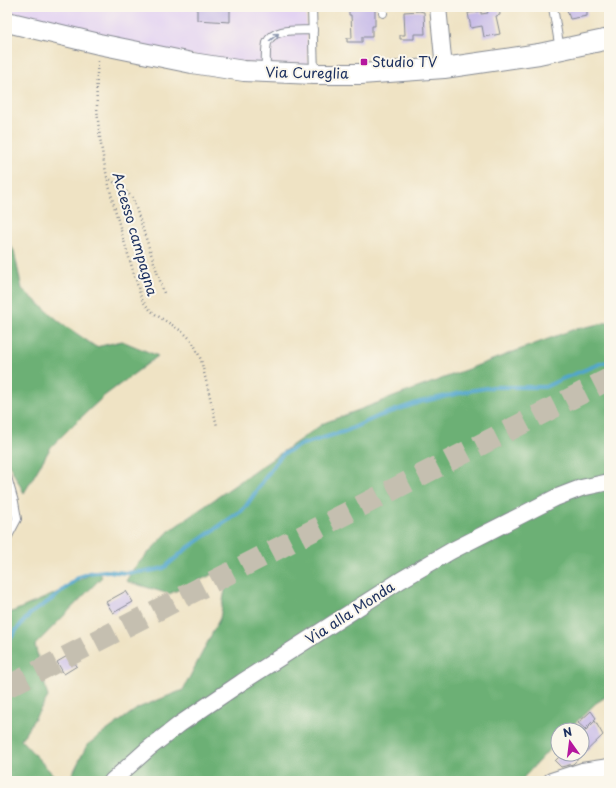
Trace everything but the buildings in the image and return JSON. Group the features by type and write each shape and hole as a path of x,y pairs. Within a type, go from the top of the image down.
{"street":[{"path":"438,7 444,68"},
{"name":"Via Cureglia","path":"7,22 192,64 225,69 314,74 362,74 444,68 560,50 609,39"},
{"name":"Via alla Monda","path":"112,781 148,749 180,724 242,682 401,580 451,552 555,498 581,488 609,482"},
{"path":"551,781 582,771 609,767"}],"lane":[{"path":"312,7 314,74"},
{"path":"553,7 560,50"},
{"path":"266,72 266,49 271,38 279,32 313,30"},
{"path":"7,478 17,519 7,538"}],"path":[{"name":"Accesso campagna","path":"99,44 96,80 100,143 119,222 143,303 148,309 185,334 192,341 201,360 217,426"},
{"path":"107,176 133,199 164,293"}],"shaded area":[{"path":"7,7 306,7 308,71 159,51 7,12"}],"green space":[{"path":"7,239 14,251 22,289 60,322 96,347 122,341 158,356 104,396 51,447 24,493 7,461"},
{"path":"609,322 609,695 596,703 576,722 550,722 550,749 522,781 69,781 87,745 138,708 183,690 220,618 229,567 169,594 126,581 134,568 169,531 324,423 572,330"},
{"path":"98,570 102,577 35,645 48,697 21,740 59,781 7,781 7,614 54,594"}],"waterway":[{"path":"7,644 30,614 55,597 79,577 89,573 105,571 126,573 164,568 185,550 244,509 276,462 283,454 300,445 346,431 379,416 420,402 493,387 545,387 602,363 609,362"}],"tunnel":[{"path":"7,687 609,379"}],"place":[{"name":"Studio TV","path":"364,62"}]}
